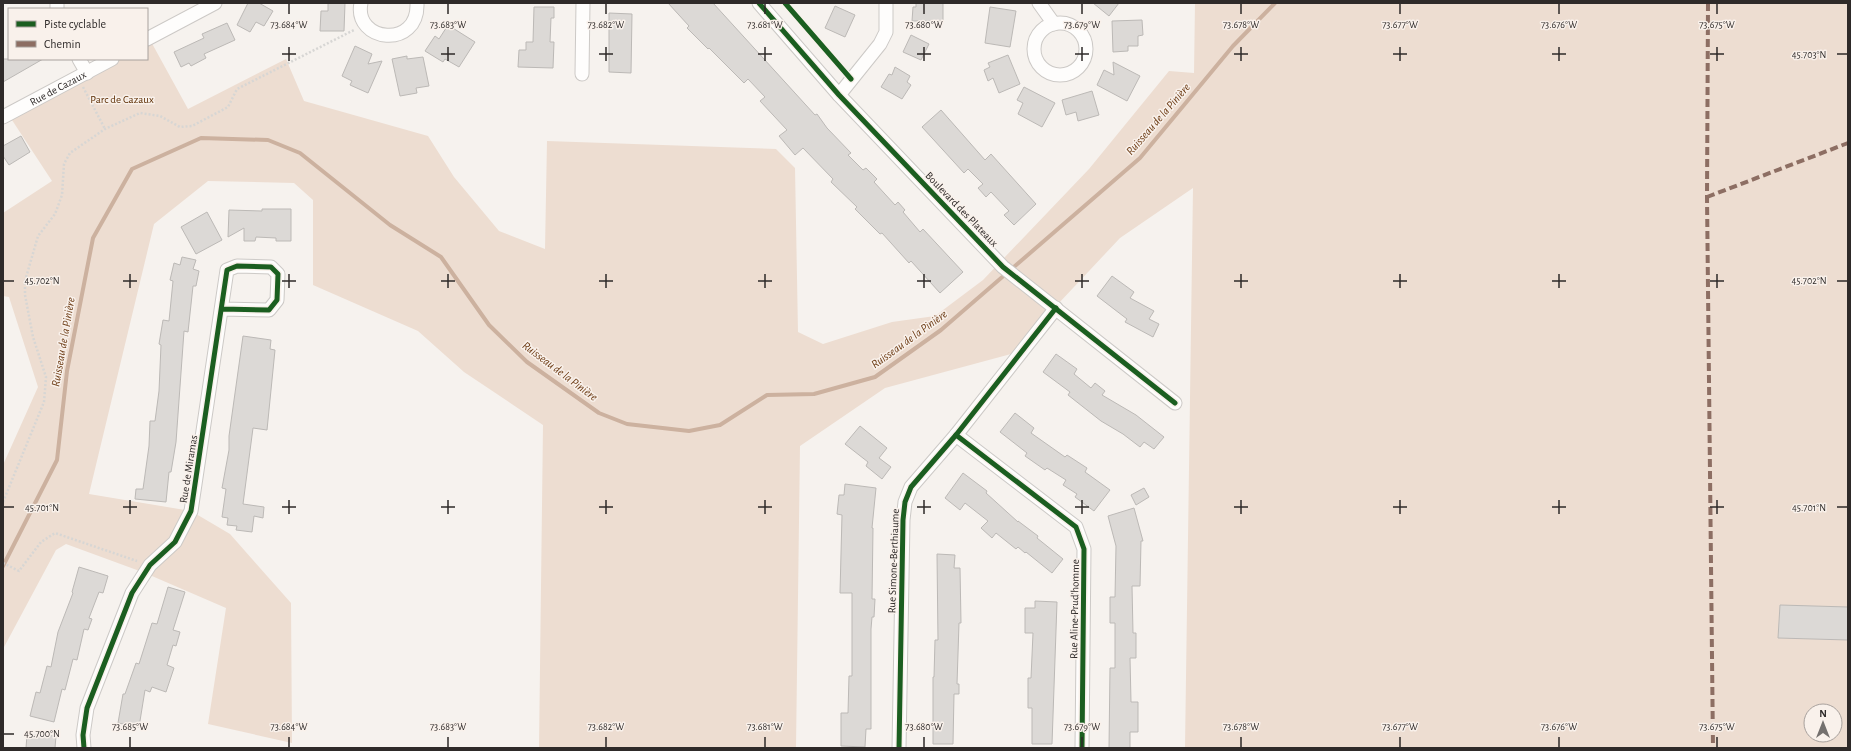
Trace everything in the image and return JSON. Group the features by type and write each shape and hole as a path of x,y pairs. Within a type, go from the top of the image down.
{"street":[{"path":"148,38 215,3"},
{"path":"360,3 361,16 365,24 372,31 381,35 390,36 400,34 408,29 414,22 417,13 417,3"},
{"path":"582,74 583,3"},
{"name":"Boulevard des Plateaux","path":"759,3 839,95 1003,266 1175,403"},
{"path":"839,95 880,44 886,32 886,3"},
{"path":"1039,3 1054,24"},
{"path":"1063,23 1072,26 1079,31 1084,39 1086,56 1082,65 1075,71 1067,74 1051,74 1038,63 1035,56 1035,43 1040,32 1054,24 1063,23"},
{"path":"79,60 82,76"},
{"name":"Rue de Cazaux","path":"3,117 110,60"},
{"name":"Rue de Miramas","path":"84,748 83,735 87,708 132,593 150,565 175,542 191,511 227,270 237,266 272,267 278,274 277,300 269,310 222,309"},
{"name":"Rue Simone-Berthiaume","path":"899,748 903,520 905,502 911,487 956,435 1056,308"},
{"name":"Rue Aline-Prud'homme","path":"956,435 1076,527 1084,549 1082,748"}],"path":[{"path":"3,502 44,402 46,377 33,337 25,295 25,281 30,258 38,236 55,214 62,195 64,164 70,153 105,129 140,113 160,116 180,127 192,126 228,107 237,89 365,24"},
{"path":"82,76 105,129"},
{"path":"3,563 19,571 41,542 55,533 150,565"}],"green space":[{"name":"Parc de Cazaux","path":"1195,3 1848,3 1848,748 1185,748 1193,188 1120,238 1011,354 885,388 800,446 796,748 539,748 543,425 464,372 418,331 313,285 313,200 294,183 208,181 154,224 89,494 191,511 230,534 291,603 292,743 208,724 226,608 145,573 66,544 56,550 3,649 3,465 38,387 9,297 3,296 3,213 52,181 10,117 110,60 148,60 149,38 188,109 286,59 304,101 428,136 454,177 499,231 545,249 547,141 776,149 795,168 798,332 823,344 892,322 935,316 983,280 1089,169 1169,71 1194,73"}],"building":[{"path":"248,3 259,3 273,11 264,26 256,22 250,32 237,25"},
{"path":"328,3 345,3 344,31 320,31 321,11 328,11"},
{"path":"668,3 713,3 815,115 817,114 827,128 851,153 848,155 863,170 866,168 877,179 874,182 895,205 898,202 905,210 903,212 920,232 923,229 963,272 940,293 911,261 909,263 882,233 880,234 855,209 857,207 831,182 833,179 803,148 795,155 779,136 787,130 760,101 765,97 748,79 744,83 709,48 708,49 687,28 689,26"},
{"path":"916,3 943,3 943,21 912,21 913,7 916,7"},
{"path":"1093,3 1119,3 1109,16"},
{"path":"835,6 855,15 845,37 825,28"},
{"path":"534,7 554,7 554,18 551,18 550,42 554,42 553,68 518,67 519,50 526,50 526,42 533,42"},
{"path":"990,7 1016,11 1010,47 985,43"},
{"path":"609,13 632,14 631,73 609,72"},
{"path":"1142,20 1143,35 1138,36 1138,46 1128,46 1128,51 1113,52 1112,21"},
{"path":"227,23 235,40 204,54 206,58 191,66 189,63 181,67 174,52 204,38 202,34"},
{"path":"448,25 475,42 459,67 445,59 443,62 425,51 435,36 439,39"},
{"path":"911,35 929,44 921,60 903,52"},
{"path":"355,46 372,54 368,64 382,61 368,93 350,85 352,81 342,76"},
{"path":"1008,55 1020,84 999,93 993,78 988,81 984,70 990,67 988,63"},
{"path":"407,56 407,59 423,57 429,86 416,88 417,93 400,96 392,59"},
{"path":"3,59 41,60 3,82"},
{"path":"1113,62 1140,76 1127,101 1097,85 1104,70 1114,75"},
{"path":"895,67 910,76 907,82 911,85 902,99 881,87 889,74 892,75"},
{"path":"1024,87 1055,103 1042,127 1018,114 1023,103 1017,100"},
{"path":"1092,91 1099,115 1078,121 1076,112 1066,115 1062,100"},
{"path":"941,110 985,160 991,154 1036,204 1014,225 1004,215 1009,211 991,192 986,197 978,188 983,184 968,169 964,173 922,127"},
{"path":"21,136 30,152 9,165 3,156 3,146"},
{"path":"262,209 291,209 291,241 276,241 276,238 256,237 255,241 244,241 244,228 228,237 229,210 262,211"},
{"path":"207,212 222,240 196,254 181,227"},
{"path":"182,257 196,260 193,269 199,271 196,286 193,286 188,332 184,331 176,442 171,472 169,472 166,502 135,499 136,489 143,489 149,446 150,421 155,421 159,391 161,345 159,344 163,320 169,321 173,281 170,280 174,263 180,265"},
{"path":"1112,276 1134,292 1130,298 1154,311 1149,319 1159,324 1153,337 1125,322 1127,319 1097,296"},
{"path":"243,336 271,340 270,349 275,350 267,430 253,428 243,504 264,507 263,518 254,516 252,532 236,530 237,526 227,525 228,518 222,517 226,489 222,488 229,450 229,436"},
{"path":"1056,354 1077,369 1074,374 1091,388 1095,383 1105,391 1102,395 1136,415 1164,437 1154,449 1144,442 1140,447 1123,434 1101,421 1068,395 1070,392 1043,372"},
{"path":"1015,413 1034,428 1031,433 1065,457 1067,455 1087,468 1085,472 1110,490 1094,511 1075,497 1077,494 1063,485 1066,480 1047,468 1045,470 1025,456 1027,453 1000,432"},
{"path":"860,426 887,448 879,458 891,467 882,479 866,466 868,462 845,444"},
{"path":"963,473 987,491 986,493 1018,522 1038,536 1037,538 1063,559 1052,573 1026,552 1025,553 1018,547 1016,549 996,533 992,538 981,528 988,521 965,503 960,510 945,498"},
{"path":"845,484 876,488 872,528 872,599 875,599 874,617 872,617 871,629 871,729 866,729 865,747 841,746 841,713 848,713 849,676 852,676 852,593 840,593 842,515 837,514 839,495 844,495"},
{"path":"1144,488 1149,497 1136,505 1131,495"},
{"path":"1134,508 1143,541 1141,541 1140,586 1132,586 1133,633 1136,633 1136,658 1130,658 1131,702 1138,702 1138,732 1130,732 1130,748 1109,748 1110,668 1115,668 1115,623 1110,623 1110,597 1115,597 1116,546 1108,516"},
{"path":"937,554 955,555 954,568 960,568 961,623 959,623 957,684 959,684 959,694 954,694 953,744 933,744 933,677 935,640 938,640"},
{"path":"79,567 108,576 103,593 99,592 89,618 92,619 88,630 84,629 77,660 73,659 65,690 62,689 54,722 30,716 36,692 40,693 47,666 51,667 58,632 73,593"},
{"path":"168,587 185,592 173,630 180,632 176,646 173,645 167,665 174,668 166,692 152,687 150,692 145,690 139,727 118,723 123,694 125,694 136,663 139,664 152,623 157,624"},
{"path":"1035,601 1057,602 1052,744 1032,744 1032,708 1028,708 1028,678 1031,678 1033,633 1025,633 1025,608 1035,608"},
{"path":"1780,605 1848,607 1848,640 1778,638"},
{"path":"27,735 56,736 55,748 26,748"}],"waterway":[{"name":"Ruisseau de la Pinière","path":"3,566 57,460 67,371 93,238 132,169 201,138 268,140 300,153 390,225 441,257 489,325 527,362 599,413 627,424 689,431 720,425 767,395 814,394 875,377 941,330 1140,158 1233,46 1275,3"}],"marked path":[{"path":"1708,3 1707,197 1713,748"},
{"path":"1707,197 1848,143"}],"cycle path":[{"path":"759,3 839,95 1003,267 1175,403"},
{"path":"785,3 851,79"},
{"path":"84,748 83,735 87,708 132,593 150,565 175,542 191,511 227,270 237,266 271,267 278,274 277,300 269,310 222,309"},
{"path":"899,748 903,520 905,502 911,487 956,435 1056,308"},
{"path":"956,435 1076,527 1084,549 1082,748"}]}
